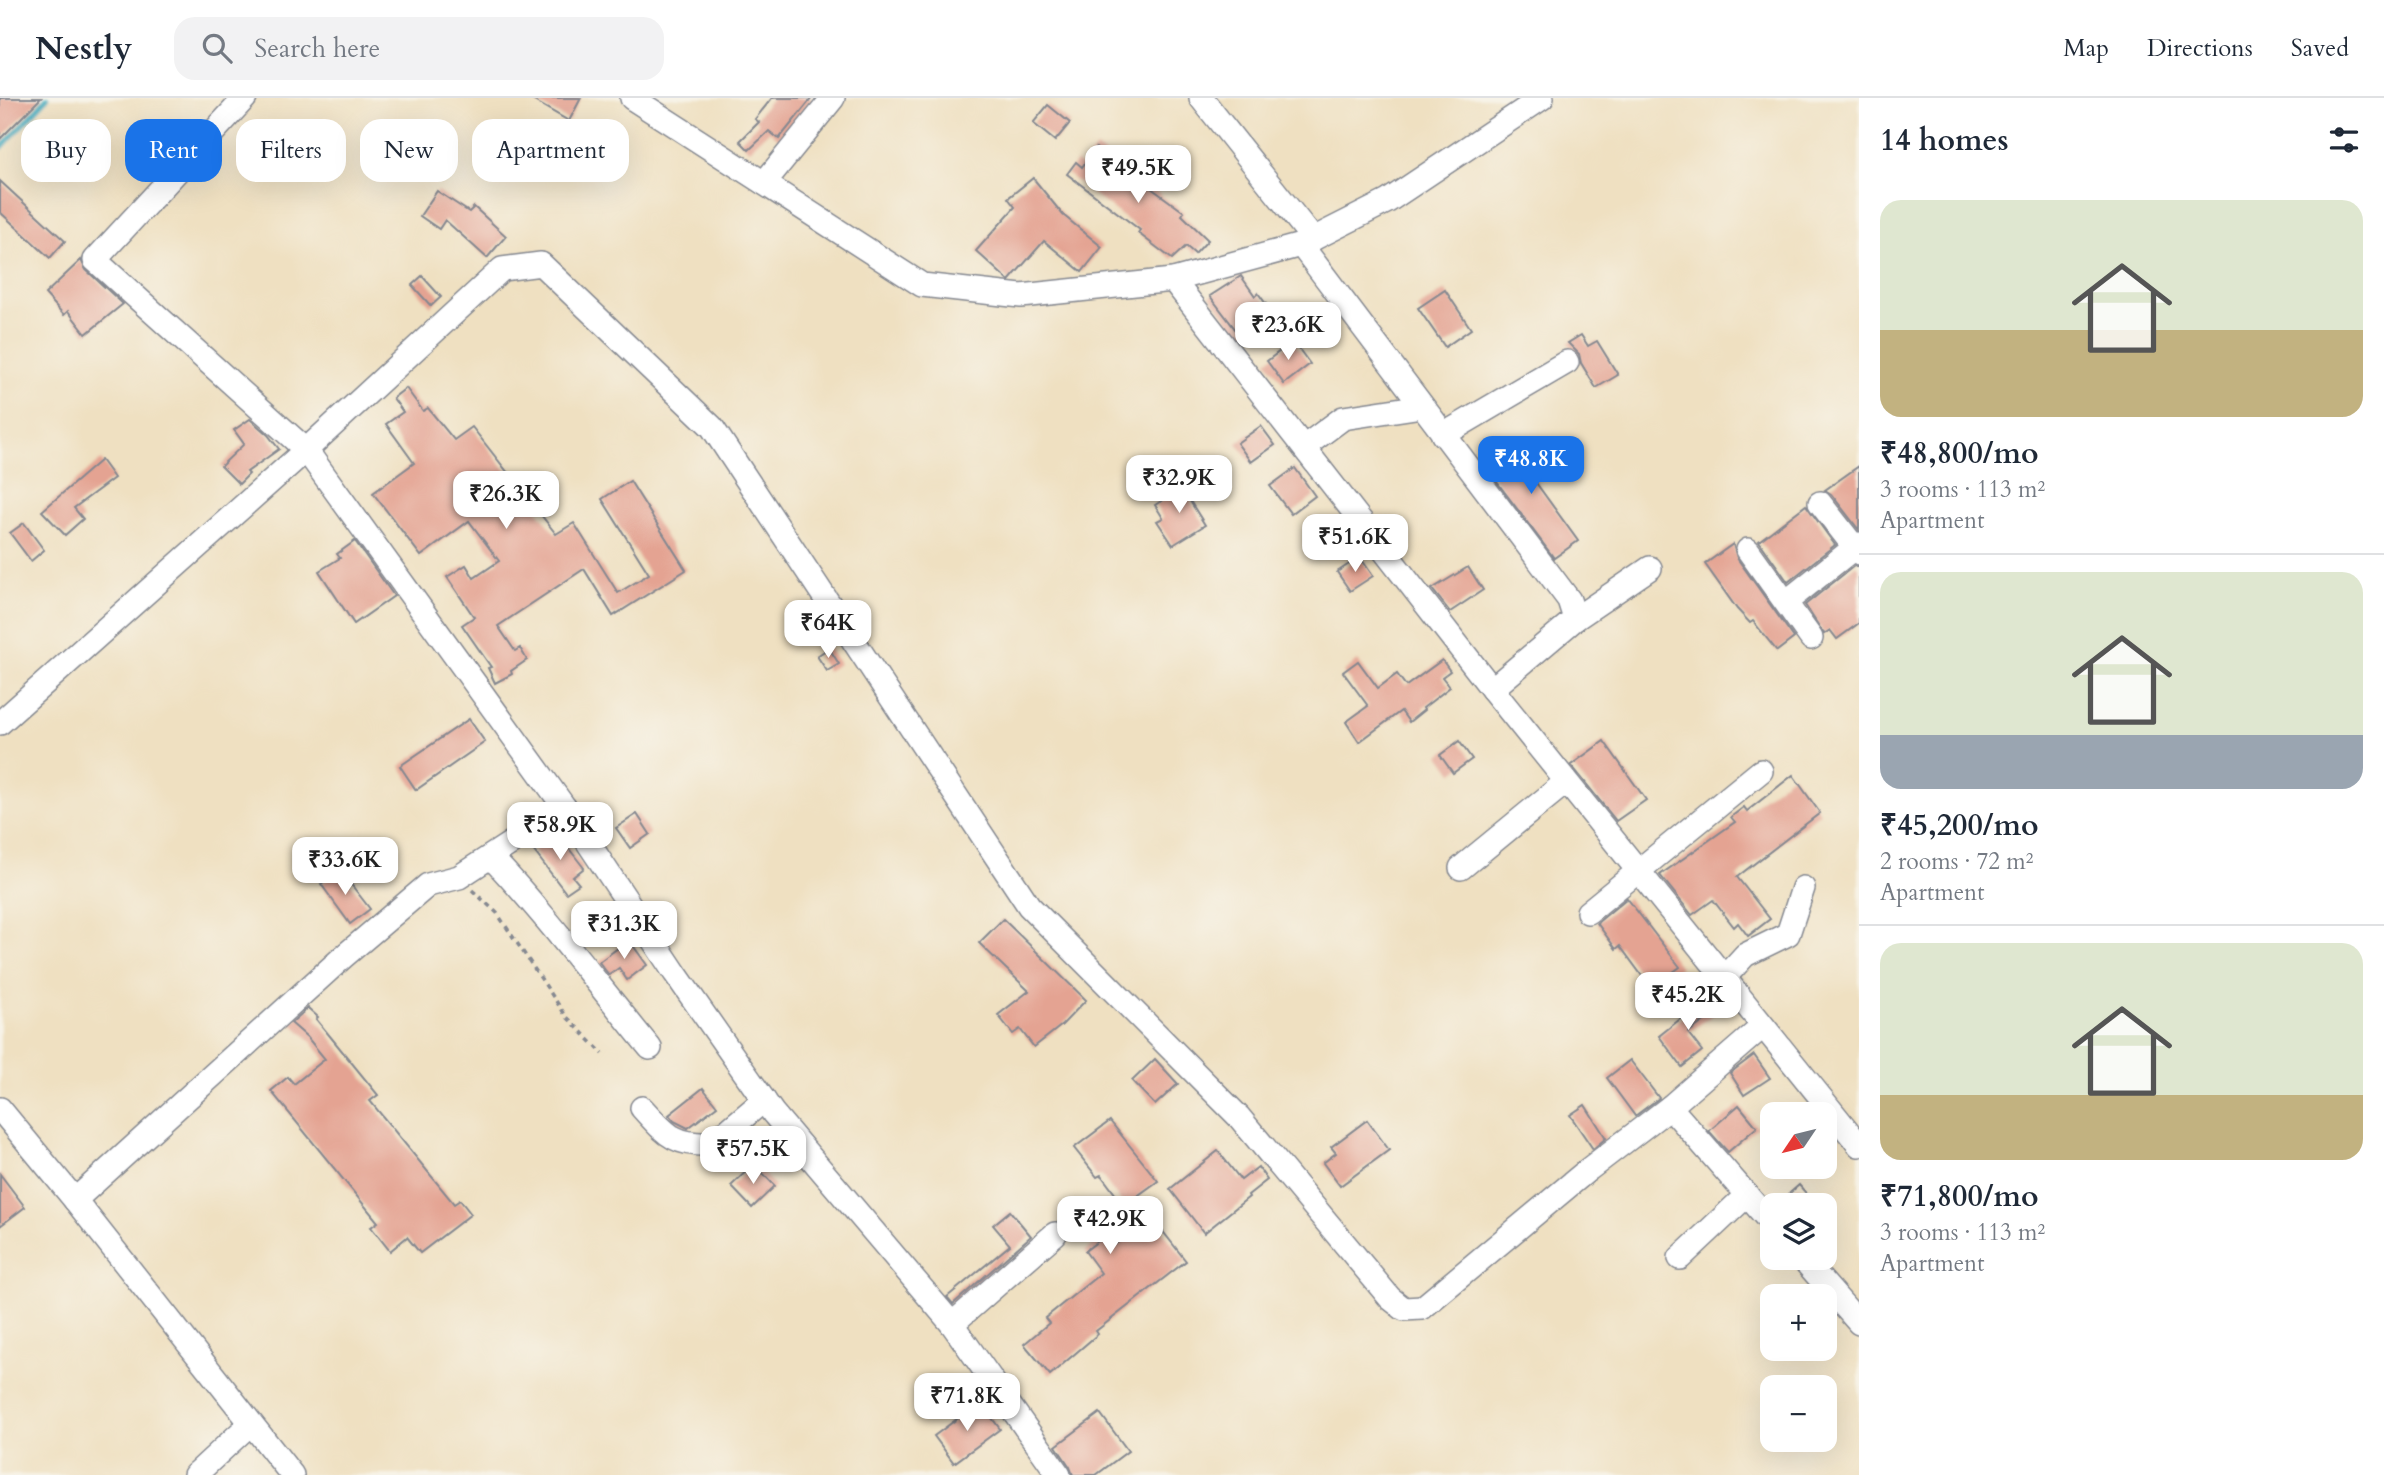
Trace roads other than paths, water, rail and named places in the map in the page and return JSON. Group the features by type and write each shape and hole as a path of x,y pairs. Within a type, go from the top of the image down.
{"street":[{"path":"245,98 94,260 306,450 565,808 764,1100 952,1324 1059,1475"},
{"path":"632,98 922,285 1021,296 1173,280 1307,242 1388,201 1542,98"},
{"path":"764,183 833,98"},
{"path":"1201,98 1307,242 1422,407 1569,600 1575,619"},
{"path":"0,723 306,450 502,269 541,264 712,427 1029,906 1239,1117 1390,1298 1404,1309 1422,1308 1589,1169 1670,1107 1762,1027"},
{"path":"1173,280 1492,689 1859,1145"},
{"path":"1443,435 1567,362"},
{"path":"1304,447 1343,418 1422,407"},
{"path":"1786,602 1858,548 1820,503"},
{"path":"1748,550 1811,638"},
{"path":"1492,689 1575,619 1650,568"},
{"path":"1588,912 1761,771"},
{"path":"1461,868 1566,782"},
{"path":"75,1200 343,957 428,886 459,877 565,808"},
{"path":"491,857 532,900 650,1048"},
{"path":"1723,979 1745,955 1788,934 1802,888"},
{"path":"642,1108 666,1134 683,1142 712,1144 764,1100"},
{"path":"1670,1107 1760,1210"},
{"path":"0,1109 292,1475"},
{"path":"1680,1258 1747,1195"},
{"path":"952,1324 1055,1234"},
{"path":"1813,1270 1859,1323"},
{"path":"195,1475 250,1424"}],"waterway":[{"path":"0,149 47,98"}]}
